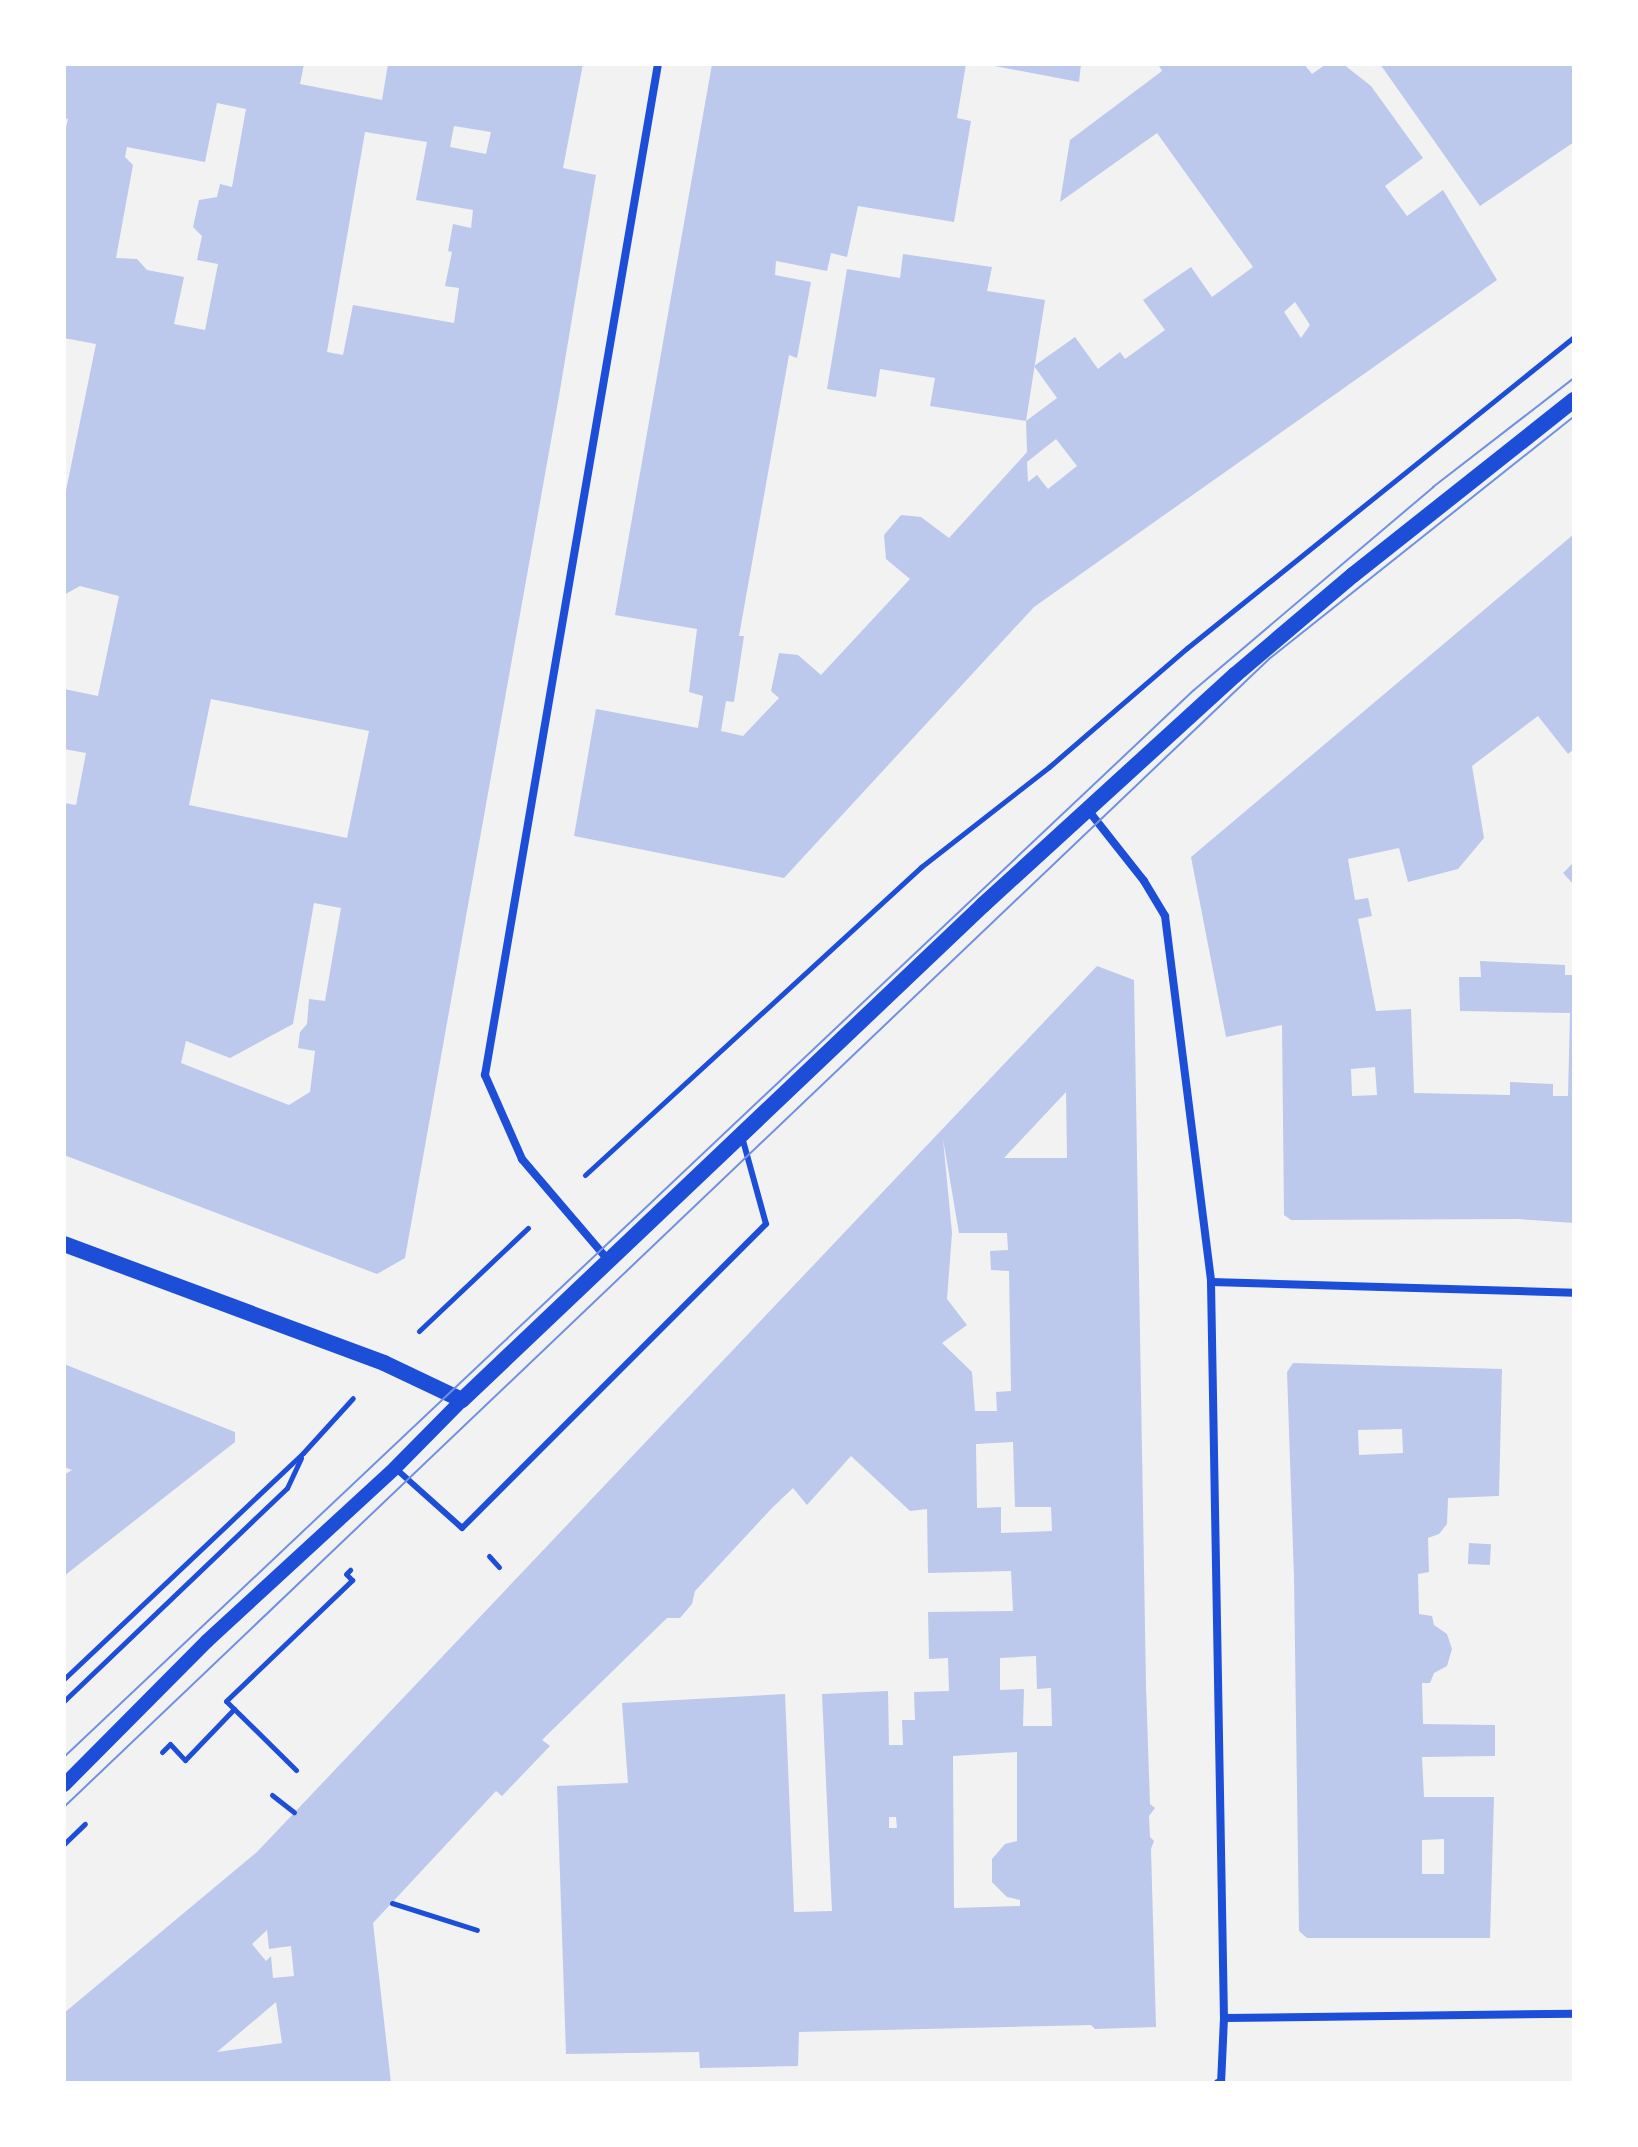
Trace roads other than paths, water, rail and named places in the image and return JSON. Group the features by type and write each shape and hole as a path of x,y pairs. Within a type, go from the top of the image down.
{"main road":[{"path":"64,1244 384,1363 462,1400 1087,809 1235,675 1353,575 1574,400"}],"street":[{"path":"610,1262 522,1159 485,1075 658,64"},
{"path":"1087,809 1144,881 1165,916 1211,1282 1224,2018 1220,2083"},
{"path":"1211,1282 1574,1293"},
{"path":"64,1785 207,1641 395,1468 462,1400"},
{"path":"1224,2018 1574,2014"}],"lane":[{"path":"395,1468 462,1528 766,1224 742,1137"}],"tram line":[{"path":"64,1757 1194,690 1433,487 1574,378"},
{"path":"64,1807 1269,659 1574,416"}]}
